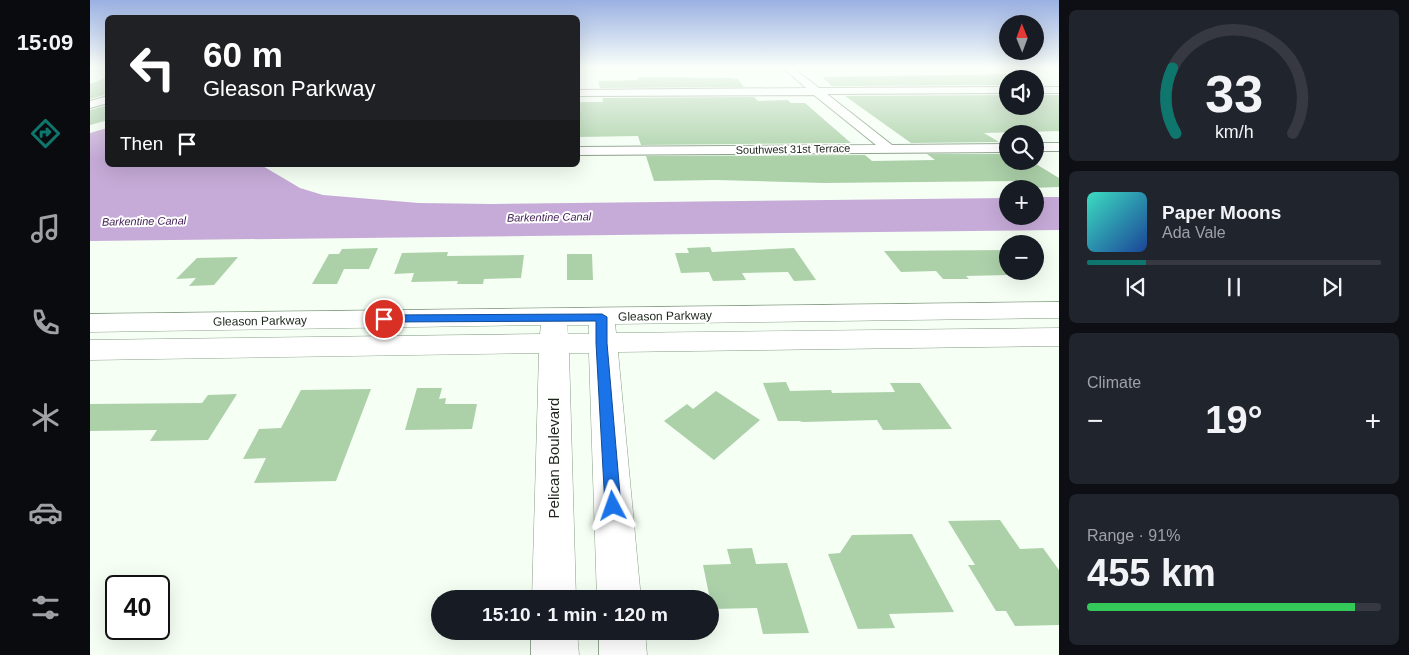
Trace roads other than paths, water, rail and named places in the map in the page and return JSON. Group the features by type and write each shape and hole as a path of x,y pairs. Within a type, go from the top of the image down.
{"main road":[{"name":"Gleason Parkway","path":"90,350 1059,310"},
{"name":"Gleason Parkway","path":"90,323 554,331"},
{"name":"Gleason Parkway","path":"602,330 1059,337"},
{"path":"602,330 619,590"},
{"name":"Pelican Boulevard","path":"554,331 554,590"},
{"path":"554,640 554,655"},
{"path":"623,640 624,655"}],"street":[{"path":"824,98 888,148"},
{"path":"90,105 105,100"},
{"path":"1044,147 1059,147"},
{"name":"Southwest 31st Terrace","path":"580,151 999,148"}],"water":[{"name":"Barkentine Canal","path":"105,129 105,167 264,167 300,188 323,195 419,203 491,204 999,198 999,225 1044,225 1044,197 1059,197 1059,230 90,241 90,133"}]}
